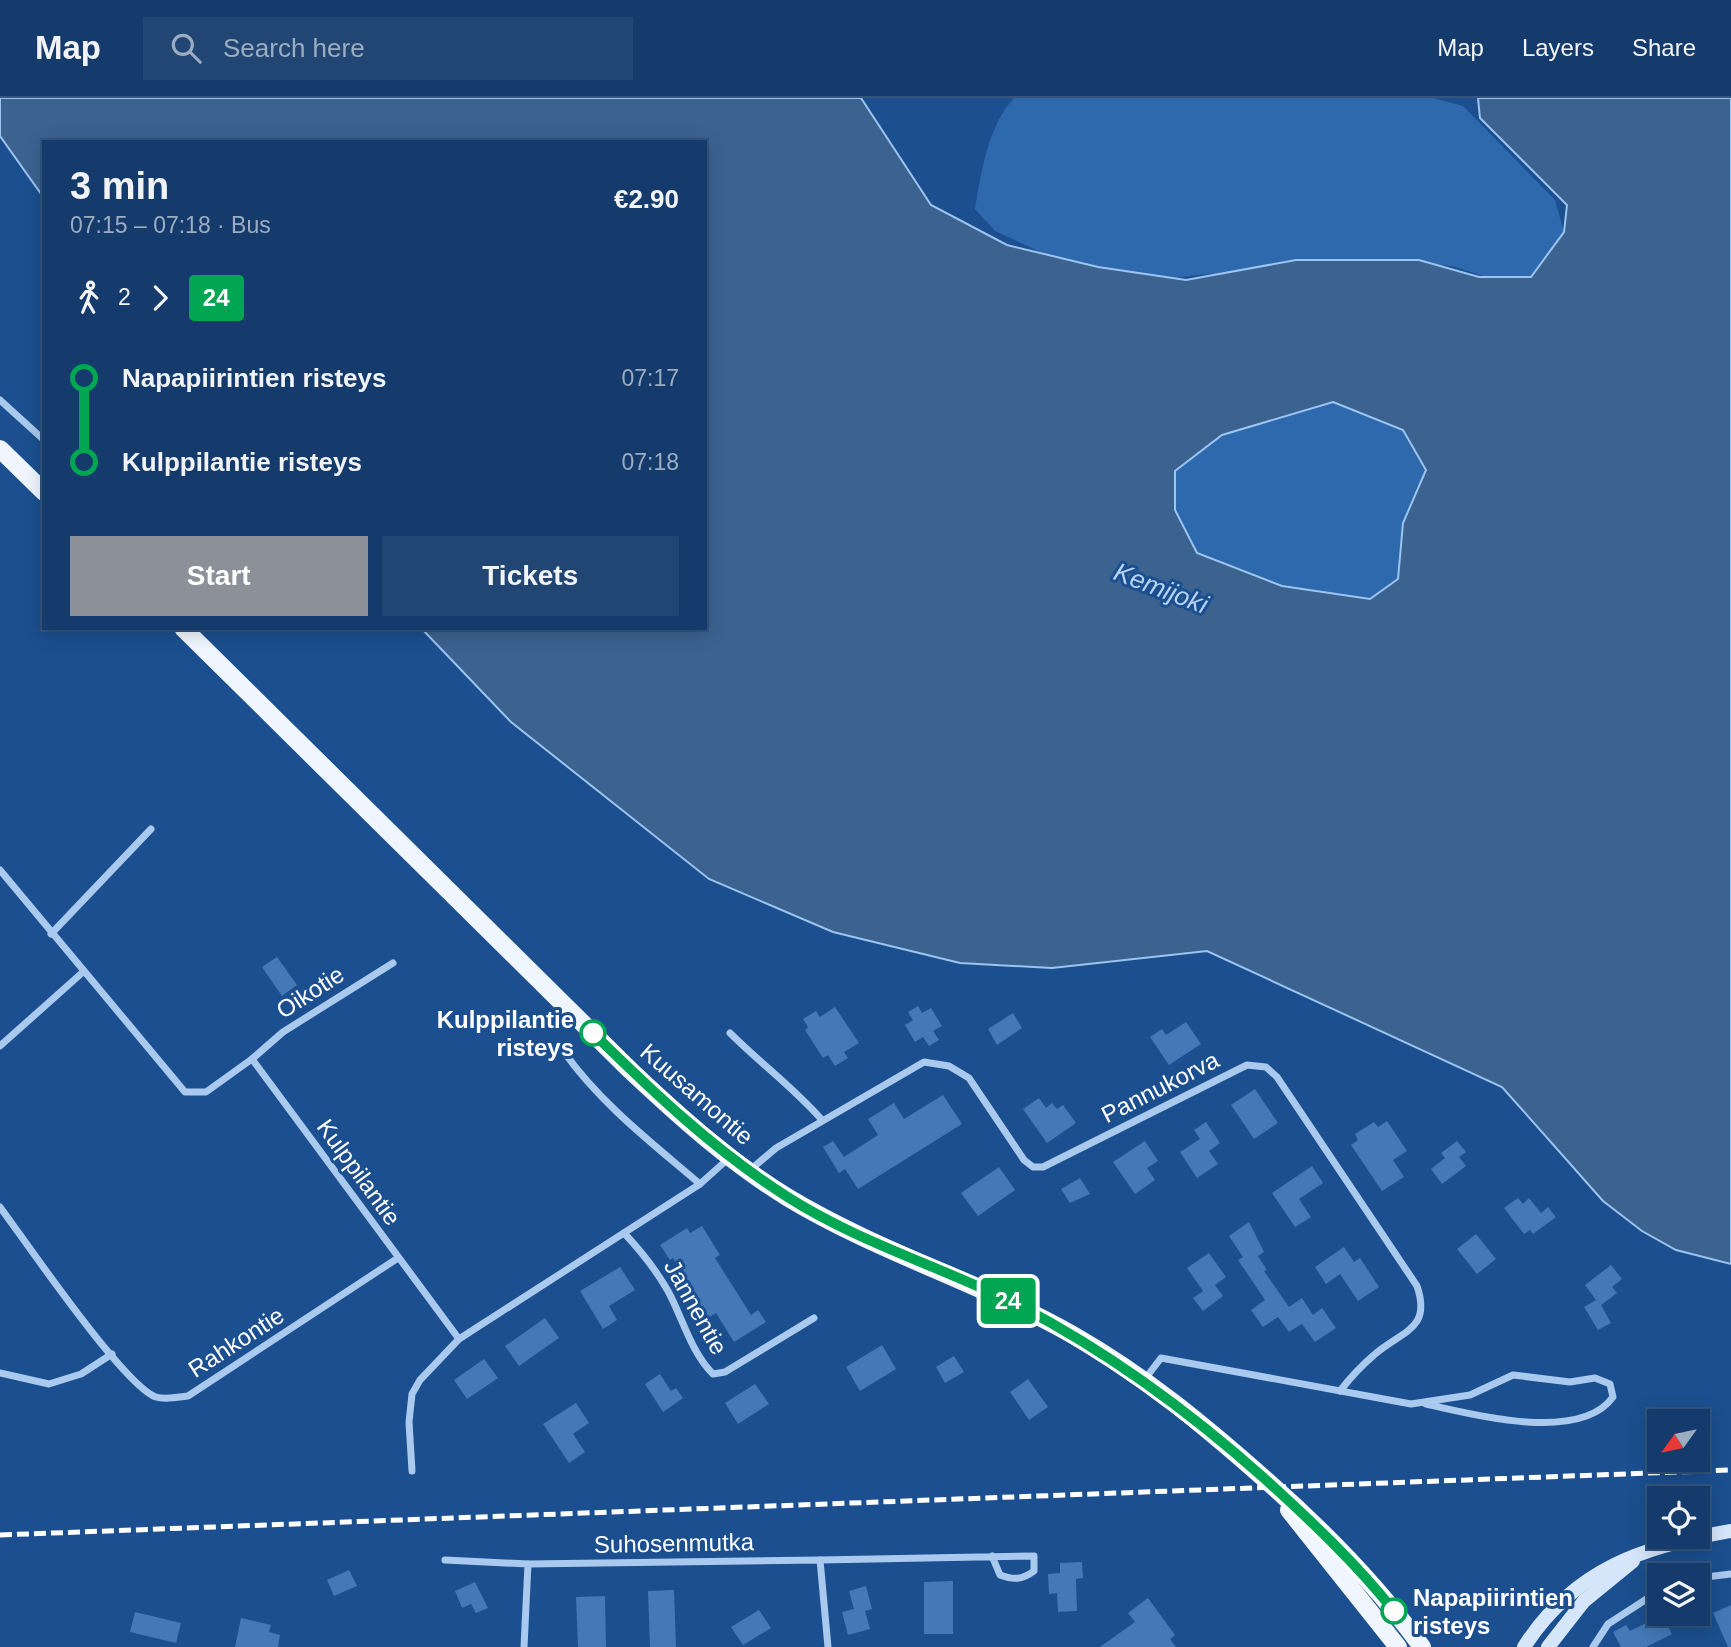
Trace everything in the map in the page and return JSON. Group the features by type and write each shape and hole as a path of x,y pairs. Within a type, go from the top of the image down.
{"main road":[{"path":"0,449 42,490"},
{"name":"Kuusamontie","path":"185,630 631,1071 730,1158 788,1198 850,1231 1017,1305 1145,1380 1230,1446 1340,1548 1422,1647"},
{"name":"Kuusamontie","path":"1265,1479 1398,1647"},
{"path":"1524,1647 1549,1614 1583,1582 1616,1563 1675,1541 1731,1531"},
{"path":"1548,1647 1584,1601 1642,1553"}],"street":[{"path":"0,400 42,438"},
{"path":"51,933 151,829"},
{"path":"0,870 185,1092 206,1092 253,1059"},
{"name":"Oikotie","path":"253,1059 282,1031 393,963"},
{"path":"0,1046 83,972"},
{"path":"730,1032 772,1074 801,1097 822,1120"},
{"path":"564,1052 596,1092 699,1184"},
{"name":"Kulppilantie","path":"253,1059 459,1339"},
{"name":"Pannukorva","path":"749,1171 776,1148 924,1062 949,1066 969,1078 1024,1160 1033,1167 1043,1167 1247,1065 1266,1067 1277,1077 1417,1286 1423,1304 1419,1321 1375,1354 1340,1391"},
{"path":"412,1471 412,1394 420,1380 459,1339 699,1184 730,1158"},
{"name":"Rahkontie","path":"0,1208 111,1354 138,1385 157,1398 188,1396 398,1258"},
{"name":"Jannentie","path":"624,1233 648,1259 668,1292 702,1363 713,1374 725,1372 814,1318"},
{"path":"0,1373 49,1384 80,1374 111,1354"},
{"path":"1145,1380 1161,1358 1527,1423 1591,1415 1605,1409 1613,1397 1610,1384 1595,1378 1570,1382 1513,1375 1470,1395 1426,1404"},
{"name":"Suhosenmutka","path":"445,1559 528,1563 820,1560 992,1556 1034,1556 1034,1571 1026,1577 1011,1580 1000,1575 992,1556"},
{"path":"820,1560 828,1647"},
{"path":"524,1647 528,1563"},
{"path":"1710,1577 1731,1574"},
{"path":"1593,1647 1608,1624 1647,1599"}],"shaded area":[{"path":"1014,98 1433,98 1463,106 1555,200 1564,232 1531,277 1486,277 1452,266 1368,260 1189,276 1134,285 1100,280 995,231 975,209 983,165 992,136 1005,109"},
{"path":"1333,401 1403,430 1426,470 1403,523 1398,579 1371,599 1282,586 1197,553 1175,510 1174,471 1222,435"}],"water":[{"name":"Kemijoki","path":"0,98 861,98 931,205 1007,245 1098,267 1186,280 1296,260 1419,260 1479,277 1531,277 1564,232 1567,205 1480,118 1478,98 1731,98 1731,1264 1676,1250 1642,1231 1603,1201 1502,1087 1207,951 1052,968 960,963 833,932 709,879 511,722 423,630 707,630 707,140 42,140 42,195 0,136","holes":["1333,402 1403,430 1426,470 1403,523 1398,579 1370,599 1282,586 1197,553 1175,510 1175,471 1222,435"]}],"building":[{"path":"277,957 297,985 282,996 262,967"},
{"path":"918,1006 922,1013 931,1008 942,1026 933,1031 939,1040 929,1046 923,1037 915,1042 905,1025 913,1020 908,1012"},
{"path":"835,1007 859,1043 844,1052 848,1058 835,1066 828,1055 823,1058 805,1030 808,1027 803,1019 816,1011 820,1017"},
{"path":"1013,1013 1022,1028 997,1045 988,1029"},
{"path":"1186,1022 1201,1044 1169,1065 1150,1037 1162,1029 1166,1035"},
{"path":"1255,1089 1278,1123 1254,1139 1231,1105"},
{"path":"943,1095 962,1124 858,1189 845,1169 839,1173 823,1147 833,1141 844,1157 878,1135 868,1119 894,1103 904,1119"},
{"path":"1039,1098 1046,1108 1052,1103 1057,1109 1063,1105 1076,1123 1047,1143 1023,1109"},
{"path":"1387,1121 1407,1151 1393,1160 1404,1177 1382,1191 1351,1145 1358,1140 1355,1134 1374,1122 1378,1127"},
{"path":"1206,1122 1220,1143 1209,1151 1218,1164 1197,1178 1180,1152 1200,1139 1194,1130"},
{"path":"1145,1141 1158,1161 1147,1168 1155,1180 1135,1194 1113,1162"},
{"path":"1457,1141 1466,1152 1459,1157 1466,1166 1442,1184 1431,1169 1445,1158 1441,1153"},
{"path":"1312,1166 1323,1183 1299,1199 1311,1217 1295,1227 1272,1193"},
{"path":"999,1167 1015,1190 978,1216 961,1193"},
{"path":"1080,1178 1090,1194 1070,1203 1061,1189"},
{"path":"1518,1198 1523,1204 1529,1198 1541,1213 1548,1207 1556,1217 1533,1234 1530,1230 1524,1234 1504,1208"},
{"path":"1249,1222 1264,1252 1258,1256 1267,1270 1264,1271 1289,1307 1302,1298 1313,1315 1322,1308 1336,1328 1315,1342 1302,1324 1289,1332 1278,1317 1263,1327 1251,1310 1265,1300 1238,1260 1243,1257 1229,1236"},
{"path":"702,1226 720,1255 715,1258 751,1315 758,1310 766,1322 734,1342 716,1313 708,1318 673,1258 670,1260 660,1245 687,1228 690,1233"},
{"path":"1476,1234 1496,1259 1477,1274 1457,1249"},
{"path":"1344,1247 1354,1262 1360,1258 1379,1287 1358,1301 1340,1274 1326,1284 1315,1267"},
{"path":"1209,1253 1226,1277 1215,1285 1223,1296 1203,1311 1193,1298 1203,1291 1187,1268"},
{"path":"1611,1265 1622,1279 1612,1287 1617,1293 1601,1305 1611,1323 1598,1330 1584,1307 1596,1300 1585,1285"},
{"path":"620,1267 635,1290 609,1306 617,1320 603,1329 580,1291"},
{"path":"545,1318 559,1338 519,1366 505,1346"},
{"path":"882,1345 896,1369 860,1391 846,1367"},
{"path":"954,1356 964,1372 945,1383 936,1367"},
{"path":"484,1359 498,1378 467,1399 454,1380"},
{"path":"660,1374 671,1391 676,1388 683,1398 663,1412 645,1384"},
{"path":"1028,1379 1048,1407 1029,1420 1010,1392"},
{"path":"755,1384 769,1404 738,1424 725,1403"},
{"path":"576,1403 589,1423 573,1434 585,1452 569,1463 543,1424"},
{"path":"1082,1562 1083,1578 1076,1579 1077,1611 1058,1612 1057,1593 1049,1594 1048,1574 1060,1573 1060,1563"},
{"path":"349,1570 357,1586 334,1596 327,1580"},
{"path":"953,1581 953,1634 924,1634 924,1582"},
{"path":"475,1582 488,1608 476,1613 471,1604 462,1608 455,1591"},
{"path":"866,1586 872,1609 865,1611 870,1629 848,1635 842,1612 854,1609 849,1591"},
{"path":"674,1590 676,1647 650,1647 648,1591"},
{"path":"605,1596 606,1647 578,1647 576,1597"},
{"path":"1148,1598 1175,1635 1170,1639 1176,1647 1100,1647 1135,1622 1128,1613"},
{"path":"1731,1605 1731,1647 1728,1647 1713,1613"},
{"path":"759,1610 771,1628 743,1645 731,1627"},
{"path":"135,1612 181,1623 176,1643 130,1632"},
{"path":"241,1618 271,1625 269,1632 280,1635 278,1647 235,1647"},
{"path":"1647,1622 1647,1626 1668,1626 1672,1634 1646,1647 1621,1647 1613,1632 1626,1625 1630,1631"}],"railway":[{"path":"0,1535 1731,1470"}],"bus line":[{"name":"24","path":"593,1033 681,1117 730,1158 788,1198 850,1231 1017,1305 1073,1335 1145,1380 1230,1446 1311,1519 1340,1548 1394,1611"}],"place":[{"name":"Kulppilantie risteys","path":"593,1033"},
{"name":"Napapiirintien risteys","path":"1394,1611"}]}
